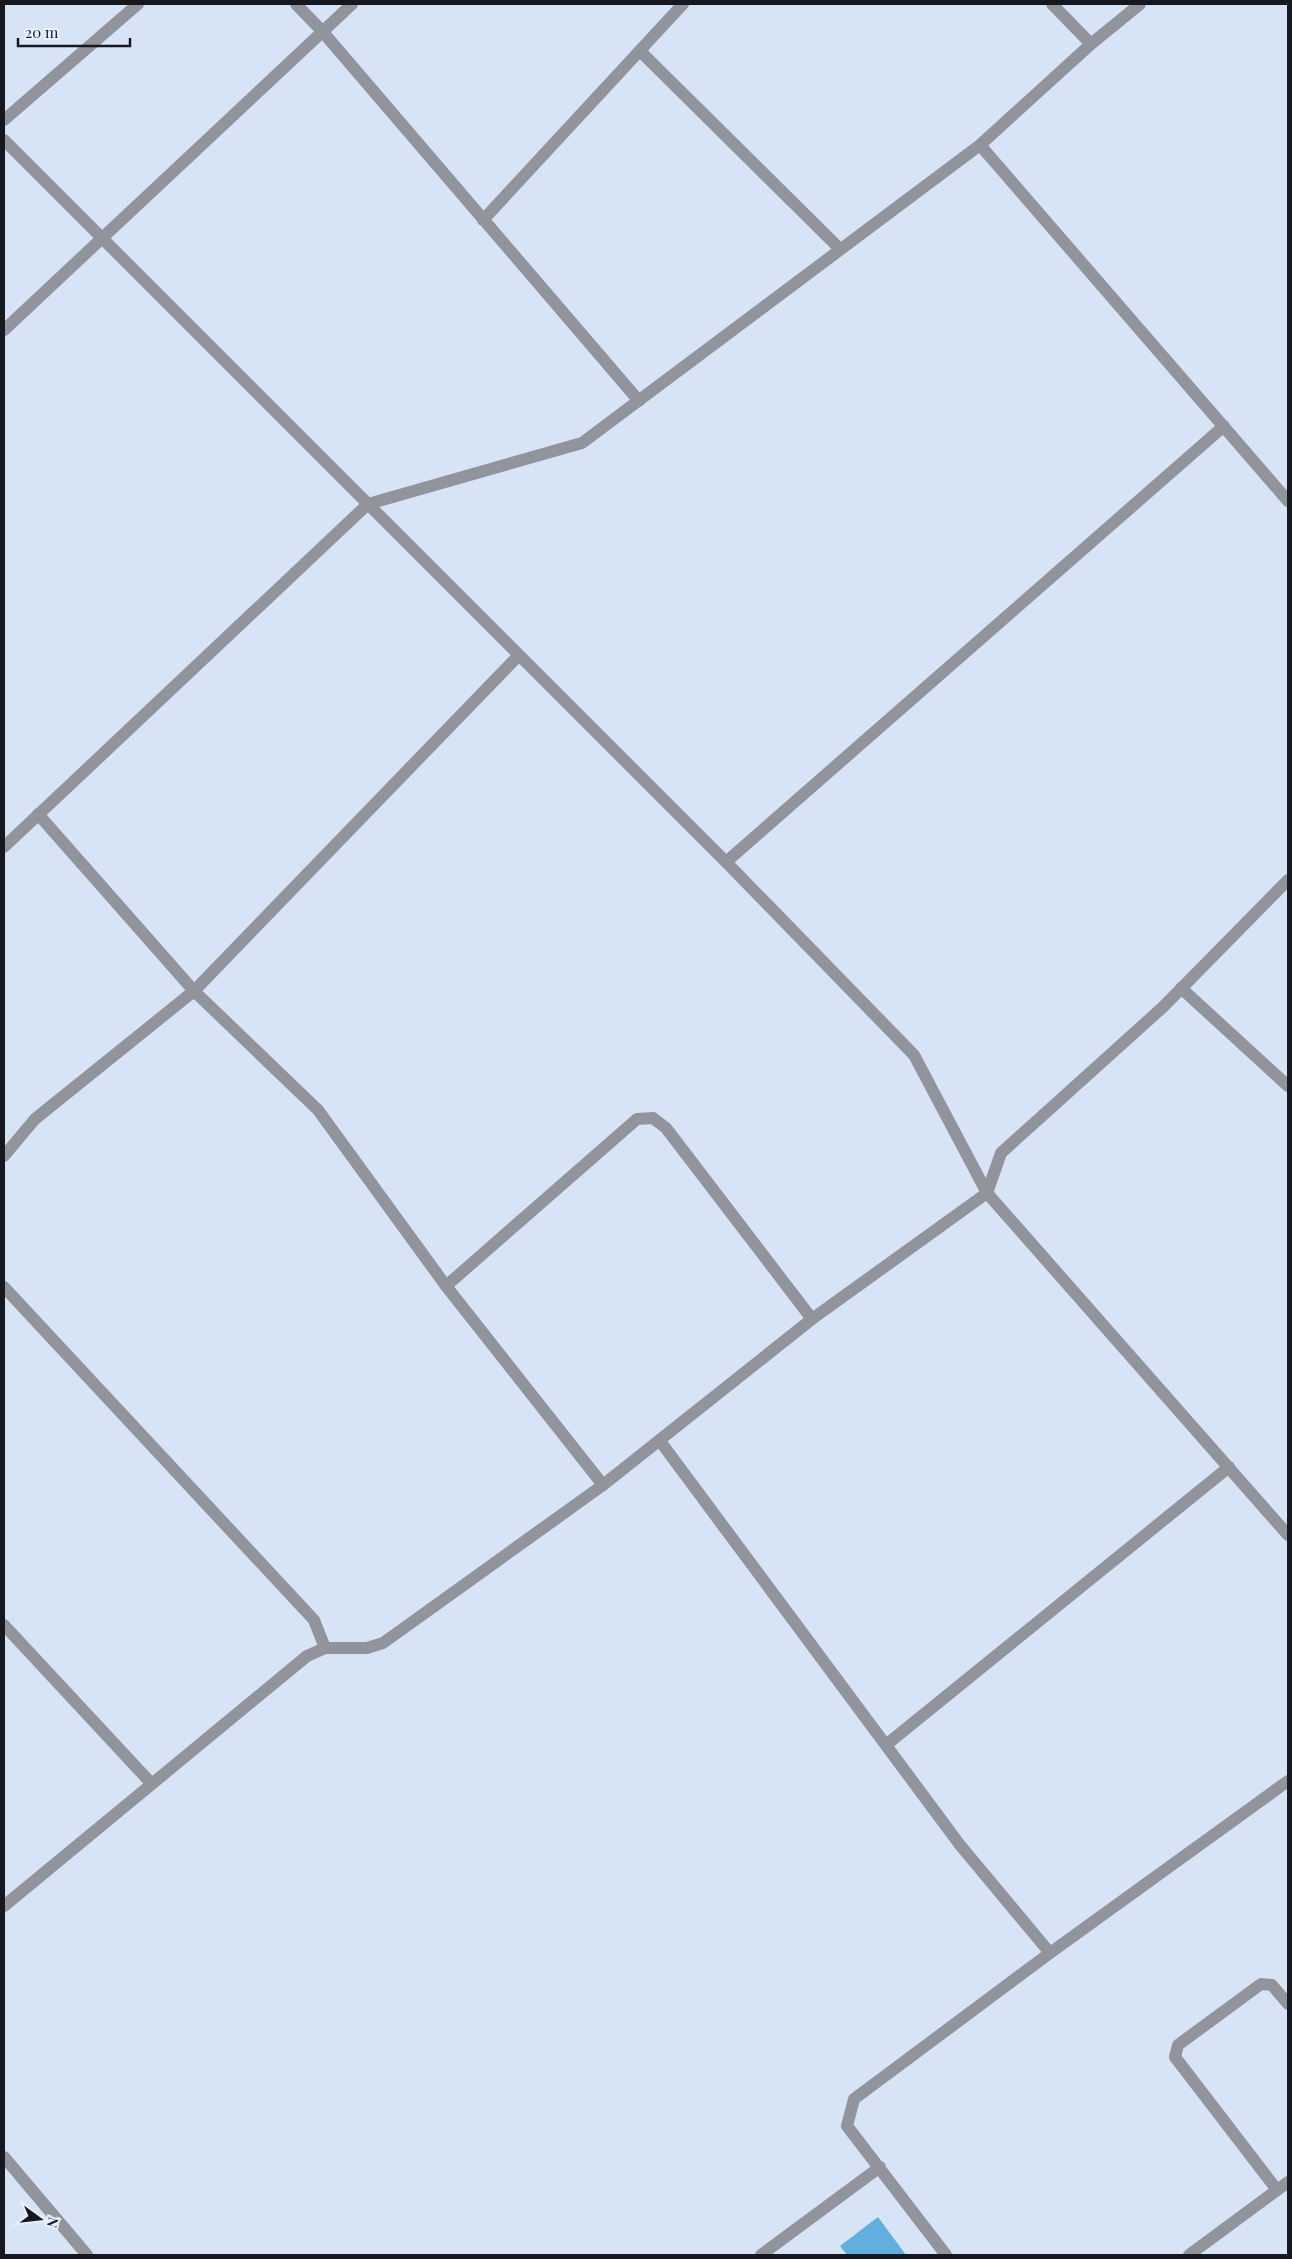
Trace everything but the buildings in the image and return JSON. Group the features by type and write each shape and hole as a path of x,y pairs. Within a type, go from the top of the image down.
{"street":[{"path":"4,120 138,4"},
{"path":"296,4 322,31 639,401"},
{"path":"4,330 352,4"},
{"path":"484,220 684,4"},
{"path":"1052,4 1091,44"},
{"path":"4,847 368,504 582,443 980,145 1091,44 1140,4"},
{"path":"640,51 840,249"},
{"path":"4,140 726,862 914,1055 987,1192 1288,1535"},
{"path":"980,145 1288,501"},
{"path":"726,862 1224,426"},
{"path":"4,1156 36,1119 194,991 518,656"},
{"path":"38,814 194,991 318,1110 446,1286 603,1484"},
{"path":"4,1906 151,1782 307,1656 325,1648 367,1648 383,1643 603,1484 660,1441 812,1319 987,1192 1001,1153 1181,988 1288,880"},
{"path":"1181,988 1288,1086"},
{"path":"446,1286 637,1119 653,1118 666,1128 812,1319"},
{"path":"4,1287 314,1620 325,1648"},
{"path":"660,1441 960,1845 1050,1953"},
{"path":"886,1745 1228,1467"},
{"path":"4,1625 151,1782"},
{"path":"946,2255 848,2126 854,2099 1050,1953 1288,1781"},
{"path":"1277,2190 1175,2057 1178,2045 1261,1984 1272,1984 1288,2004"},
{"path":"4,2157 88,2255"},
{"path":"761,2255 880,2167"},
{"path":"1189,2255 1288,2182"}]}
